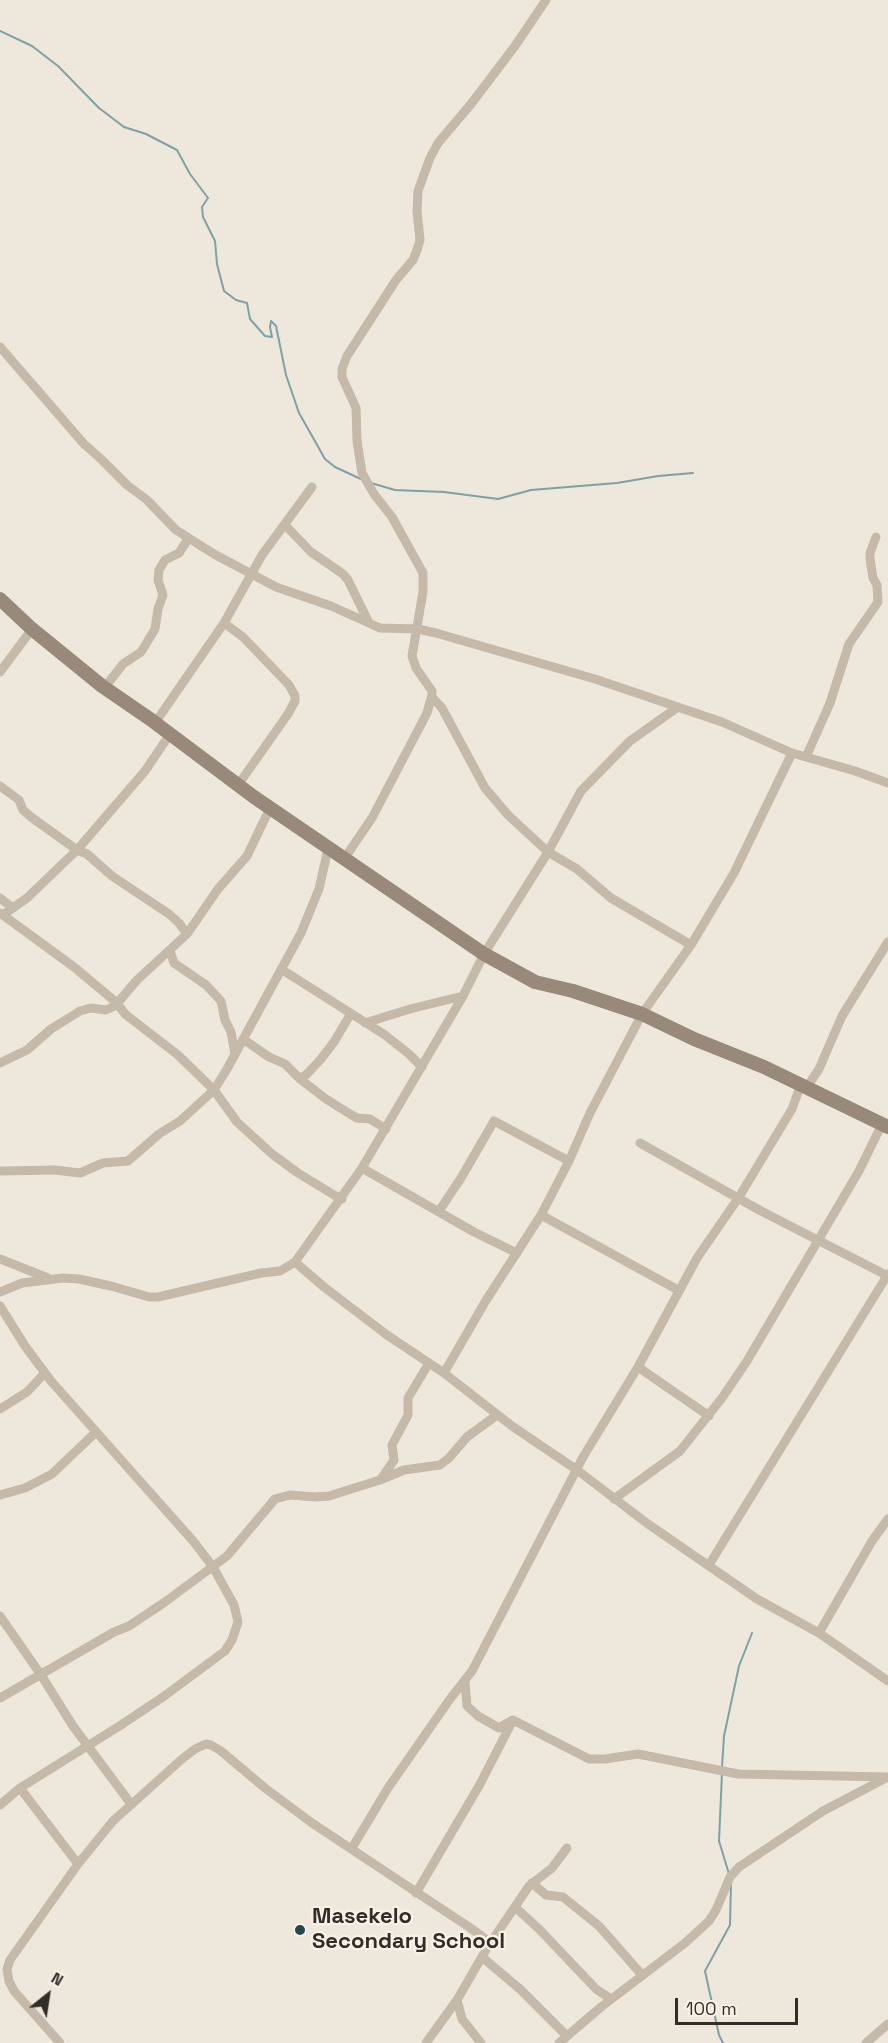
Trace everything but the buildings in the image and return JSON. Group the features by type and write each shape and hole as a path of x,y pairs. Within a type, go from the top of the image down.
{"street":[{"path":"344,859 372,818 427,713 432,691 413,662 423,592 423,573 392,517 374,494 362,473 357,441 356,408 342,377 342,369 347,356 396,280 413,260 420,240 417,211 418,191 438,142 471,104 546,0"},
{"path":"1,350 84,444 188,539 251,574 287,591 331,606 385,629 418,629 596,679 722,722 792,753 888,783"},
{"path":"155,723 224,623 262,555 312,487"},
{"path":"285,525 311,552 343,574 369,623"},
{"path":"806,757 830,703 849,644 878,604 877,585 873,578 870,559 876,537"},
{"path":"102,686 109,682 123,664 141,652 155,629 158,609 164,595 158,580 159,570 165,560 179,553 188,539"},
{"path":"0,599 32,629 102,686 328,849 484,954 536,982 573,991 642,1014 694,1039 735,1054 885,1126 747,1361 709,1416 680,1450 614,1499"},
{"path":"224,623 243,637 289,685 295,696 295,701 288,714 238,785"},
{"path":"0,672 32,629"},
{"path":"432,697 442,708 492,798 508,816 548,852 577,869 611,898 691,945"},
{"path":"0,1292 22,1284 54,1279 79,1279 149,1297 158,1297 261,1273 280,1271 295,1262 342,1198 386,1129 463,996 484,954 548,852 574,802 588,783 630,741 678,706"},
{"path":"170,734 145,771 77,850 27,898 2,914 48,946 117,1003 125,1014 167,1046 214,1090 237,1122 272,1154 298,1173 342,1198"},
{"path":"444,1373 485,1302 541,1215 569,1161 590,1113 642,1014 691,945 742,857 792,753"},
{"path":"0,786 19,800 25,812 77,850 87,854 112,876 169,914 179,922 187,934"},
{"path":"0,1064 27,1050 51,1029 80,1011 91,1008 112,1009 137,980 187,934 218,889 247,855 270,808"},
{"path":"0,1171 50,1170 80,1173 103,1162 128,1161 159,1134 180,1121 214,1090 301,933 319,889 328,849"},
{"path":"0,898 13,908"},
{"path":"351,1848 388,1788 455,1692 465,1682 577,1470 638,1367 678,1290 709,1238 739,1197 804,1086 819,1069 842,1016 888,942"},
{"path":"170,951 173,961 179,967 206,985 221,1001 235,1054"},
{"path":"281,969 401,1047 422,1067"},
{"path":"365,1023 463,996"},
{"path":"300,1079 321,1059 350,1014"},
{"path":"243,1039 269,1058 288,1066 300,1079 350,1114 357,1118 370,1119 386,1129"},
{"path":"439,1211 494,1121 569,1161"},
{"path":"640,1143 888,1275 709,1565"},
{"path":"362,1168 474,1232 517,1253"},
{"path":"541,1215 678,1290"},
{"path":"0,1259 54,1279"},
{"path":"295,1262 387,1335 444,1373 497,1415 756,1599 819,1633 887,1678"},
{"path":"0,1306 45,1373 194,1542 213,1567 238,1616 237,1629 227,1648 163,1697 20,1788 0,1805"},
{"path":"381,1480 394,1460 392,1445 408,1415 408,1398 429,1364"},
{"path":"638,1367 709,1416"},
{"path":"0,1408 27,1392 45,1373"},
{"path":"0,1698 144,1617 230,1553 275,1499 290,1495 329,1496 381,1480 410,1468 427,1468 444,1463 467,1437 497,1415"},
{"path":"0,1495 25,1488 52,1474 96,1432"},
{"path":"819,1633 872,1541 888,1519"},
{"path":"0,1616 87,1746 131,1804"},
{"path":"465,1682 465,1700 469,1709 499,1728 513,1720"},
{"path":"513,1720 572,1752 592,1760 638,1754 738,1774 888,1777"},
{"path":"416,1893 479,1786 513,1720"},
{"path":"60,2043 4,1982 10,1960 98,1838 131,1804 195,1749 206,1744 211,1745 288,1806 491,1943"},
{"path":"559,2043 611,1999 676,1950 708,1921 716,1910 730,1877 740,1867 823,1811 888,1777"},
{"path":"20,1788 78,1863"},
{"path":"426,2043 457,2000 482,1957 532,1883 552,1868 567,1848"},
{"path":"532,1883 546,1895 563,1898 584,1914 609,1936 642,1975"},
{"path":"515,1907 596,1989 611,1999"},
{"path":"482,1957 521,1990 567,2036"},
{"path":"457,2000 462,2019 481,2043"},
{"path":"866,2043 888,2024"}],"waterway":[{"path":"0,31 32,46 58,66 99,108 124,127 146,134 177,150 190,174 208,198 202,207 203,217 215,241 217,264 224,291 236,300 247,303 250,319 265,336 272,337 271,321 276,326 286,375 299,413 325,459 335,467 363,480"},
{"path":"371,483 395,490 444,492 498,499 531,490 617,483 693,473"},
{"path":"722,1767 724,1736 739,1666 752,1633"},
{"path":"722,1773 719,1841 729,1874"},
{"path":"723,2043 719,2035 705,1971 730,1925 731,1882"}],"place":[{"name":"Masekelo Secondary School","path":"300,1930"}]}
